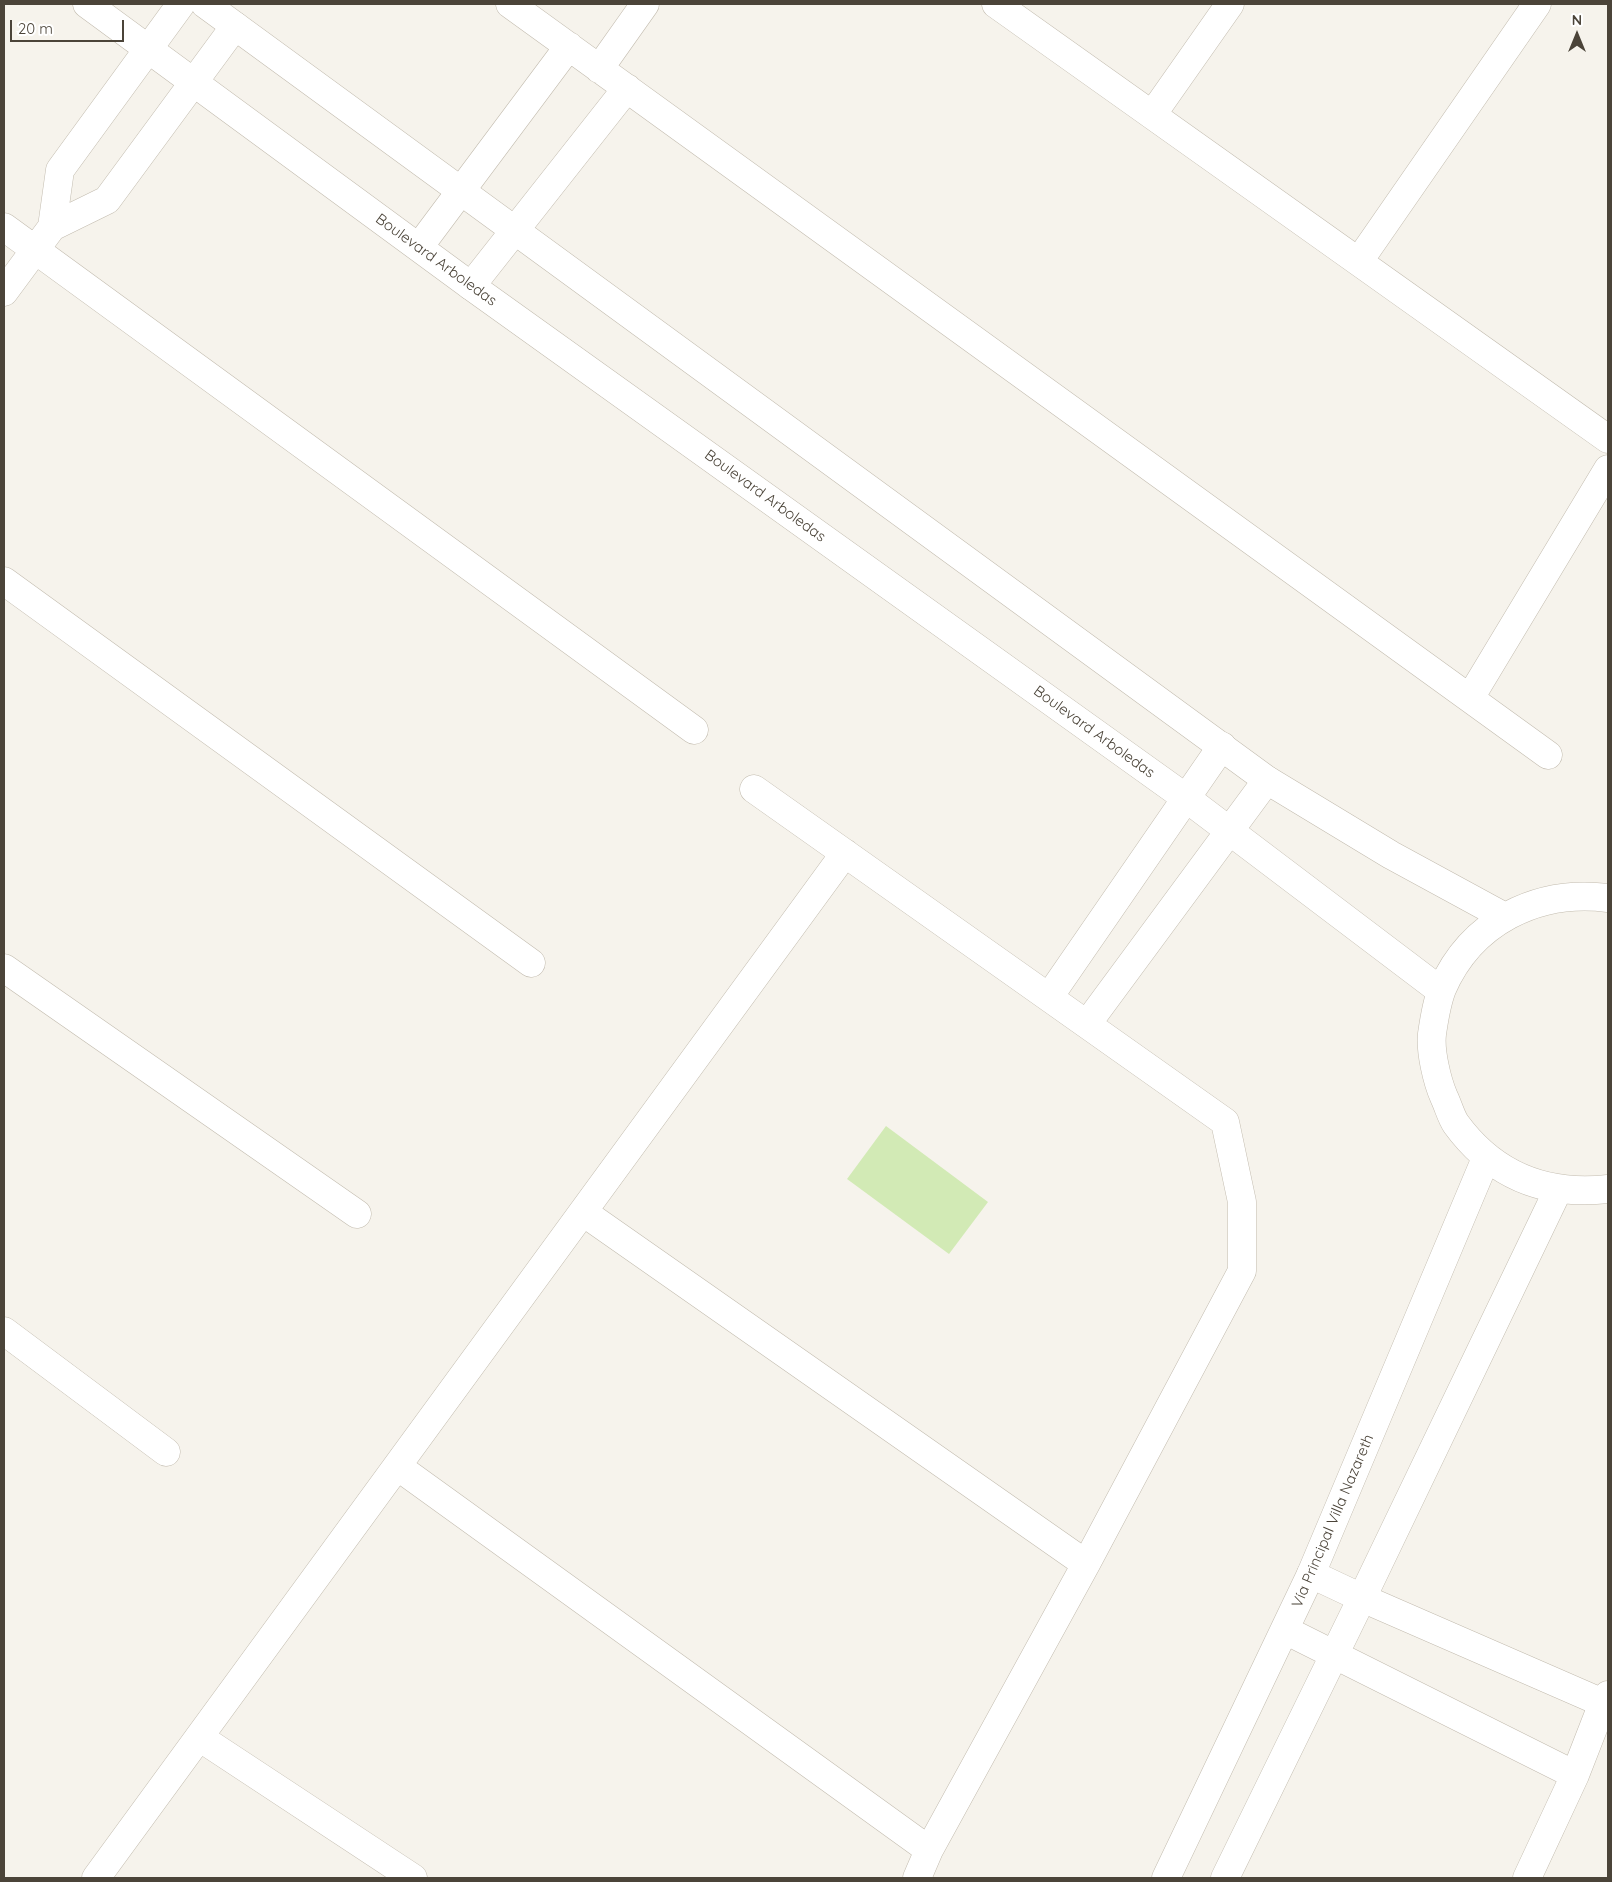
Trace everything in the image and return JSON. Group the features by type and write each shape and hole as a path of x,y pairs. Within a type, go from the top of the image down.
{"street":[{"name":"Boulevard Arboledas","path":"87,4 471,286 1230,830 1442,991"},
{"path":"52,227 60,170 181,4"},
{"path":"205,4 1267,780 1391,855 1505,917"},
{"path":"510,4 1548,755"},
{"path":"599,69 645,4"},
{"path":"996,4 1608,439"},
{"path":"1152,115 1230,4"},
{"path":"1359,261 1537,4"},
{"path":"4,292 52,227 107,200 235,26"},
{"path":"419,247 569,46"},
{"path":"471,286 627,88"},
{"path":"4,227 694,730"},
{"path":"1470,698 1608,469"},
{"path":"7,590 531,963"},
{"path":"1049,997 1222,746"},
{"path":"1087,1024 1267,780"},
{"path":"754,789 1225,1122 1242,1202 1242,1271 1086,1564 929,1850 917,1878"},
{"path":"96,1878 845,853"},
{"path":"1608,897 1572,896 1537,902 1505,917 1478,936 1456,962 1442,991 1432,1036 1437,1081 1455,1123 1486,1158 1520,1178 1558,1190 1608,1189"},
{"path":"4,968 357,1214"},
{"name":"Vía Principal Villa Nazareth","path":"1166,1878 1311,1574 1486,1158"},
{"path":"1225,1878 1558,1190"},
{"path":"583,1212 1086,1564"},
{"path":"4,1331 166,1452"},
{"path":"397,1466 929,1850"},
{"path":"1311,1574 1362,1598 1606,1699 1575,1775 1527,1878"},
{"path":"1284,1630 1575,1775"},
{"path":"199,1737 413,1878"}],"green space":[{"path":"886,1126 988,1202 949,1254 847,1179"}]}
